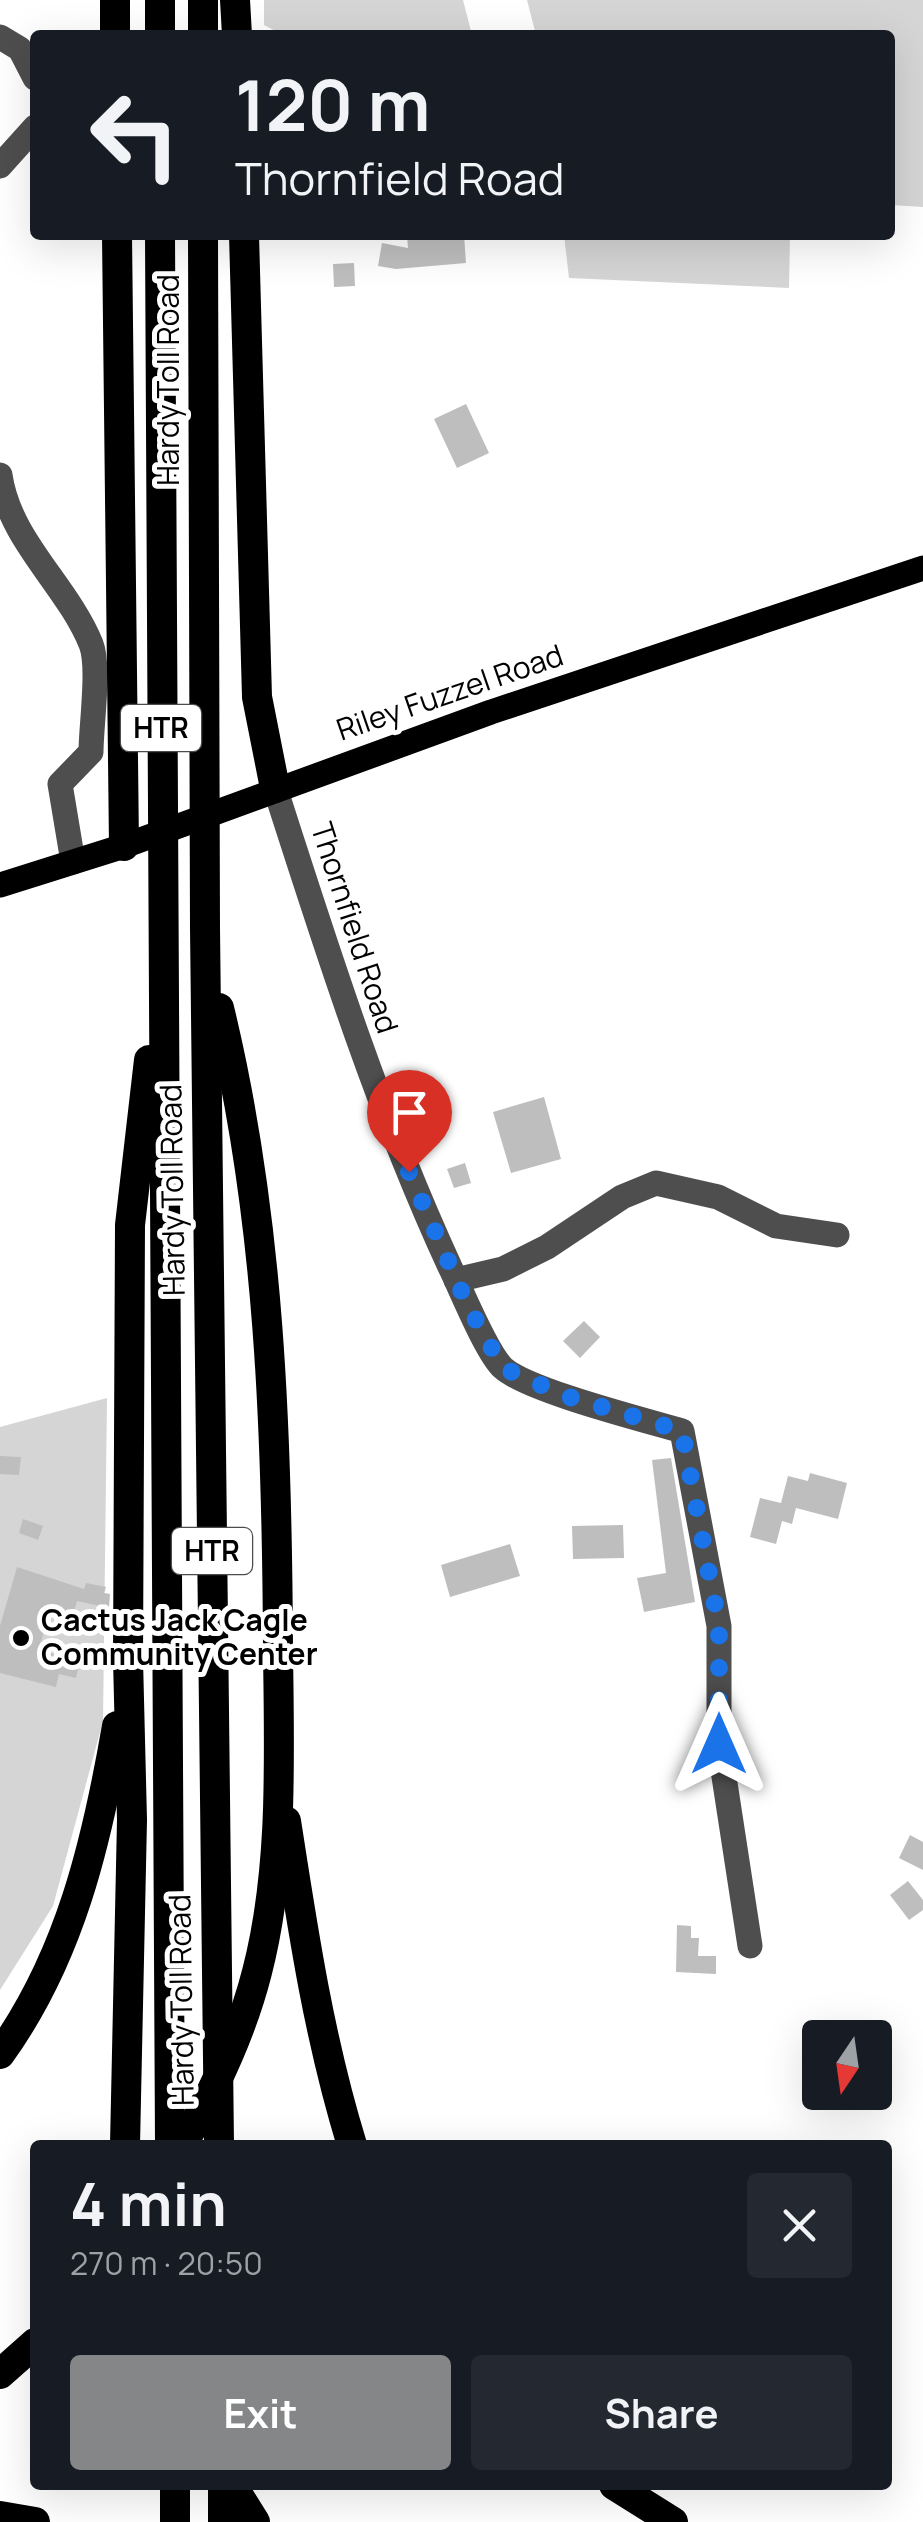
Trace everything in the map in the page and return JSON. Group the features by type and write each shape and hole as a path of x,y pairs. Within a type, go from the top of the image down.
{"highway":[{"path":"115,0 115,30"},
{"path":"160,0 160,30"},
{"path":"203,0 203,30"},
{"path":"235,0 236,30"},
{"path":"117,240 124,846"},
{"name":"Hardy Toll Road","path":"160,240 170,2140"},
{"name":"Hardy Toll Road","path":"203,240 219,2140"},
{"path":"244,240 257,697 274,788"},
{"path":"184,2140 235,2035 257,1972 279,1773 277,1525 260,1244 240,1095 206,942"},
{"path":"125,2140 132,1820 128,1660 130,1225 141,1102 162,993"},
{"path":"0,2054 45,1981 68,1929 102,1811 128,1660"},
{"path":"279,1773 314,1997 328,2068 350,2140"},
{"path":"0,2374 30,2347"},
{"path":"174,2490 175,2522"},
{"path":"223,2490 223,2522"},
{"path":"235,2490 255,2522"},
{"path":"622,2490 674,2522"},
{"path":"0,2516 35,2522"}],"main road":[{"name":"Riley Fuzzel Road","path":"0,885 124,846 274,788 923,568"}],"street":[{"path":"0,37 20,49 30,68"},
{"path":"0,166 30,133"},
{"path":"0,475 2,490 38,564 65,598 92,648 91,752 60,784 73,862"},
{"name":"Thornfield Road","path":"274,788 356,1042 456,1280 503,1368 566,1396 682,1431 719,1626 719,1744 750,1946"},
{"path":"456,1280 503,1269 547,1247 622,1196 656,1182 718,1197 776,1226 838,1235"}],"shaded area":[{"path":"264,0 463,0 471,30 274,30 264,25"},
{"path":"527,0 923,0 923,207 895,205 895,30 535,30"},
{"path":"565,240 790,240 789,288 569,278"},
{"path":"107,1398 103,1721 53,1906 0,1990 0,1427"}],"building":[{"path":"407,240 464,240 466,263 396,269 378,266 382,243 408,248"},
{"path":"354,263 355,286 334,287 333,264"},
{"path":"466,404 489,453 457,468 434,419"},
{"path":"544,1097 561,1159 511,1173 493,1112"},
{"path":"465,1163 471,1183 454,1188 447,1169"},
{"path":"584,1321 600,1337 580,1358 563,1341"},
{"path":"0,1456 21,1457 19,1475 0,1474"},
{"path":"671,1458 695,1602 644,1612 637,1578 666,1573 652,1460"},
{"path":"810,1473 847,1483 838,1519 796,1508 792,1524 782,1521 776,1544 750,1537 760,1498 781,1503 788,1476 808,1481"},
{"path":"23,1519 43,1526 38,1540 19,1533"},
{"path":"623,1525 624,1558 573,1559 572,1526"},
{"path":"510,1544 520,1576 450,1597 441,1565"},
{"name":"Cactus Jack Cagle Community Center","path":"17,1567 84,1589 86,1583 106,1587 104,1593 110,1594 109,1608 77,1601 72,1619 48,1613 39,1651 80,1660 76,1678 59,1674 56,1687 0,1673 0,1626"},
{"path":"910,1835 923,1842 923,1870 899,1858"},
{"path":"908,1881 923,1900 923,1910 909,1920 890,1895"},
{"path":"677,1925 691,1926 691,1938 699,1938 698,1956 716,1956 716,1974 676,1972"}],"place":[{"name":"Cactus Jack Cagle Community Center","path":"21,1638"}],"route":[{"path":"409,1172 468,1306 503,1368 566,1396 682,1431 719,1626 719,1744"}]}
